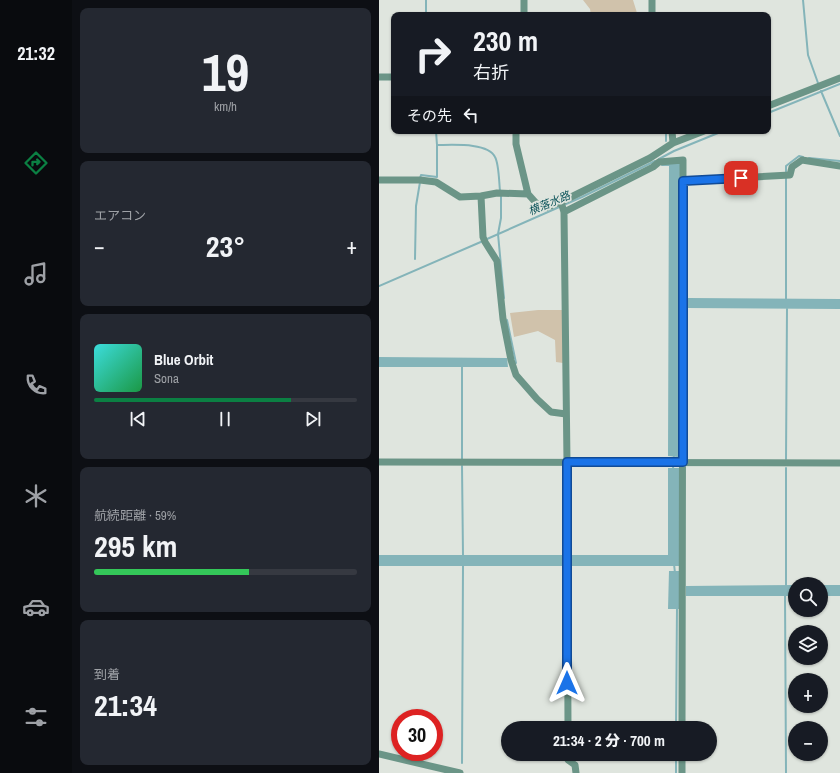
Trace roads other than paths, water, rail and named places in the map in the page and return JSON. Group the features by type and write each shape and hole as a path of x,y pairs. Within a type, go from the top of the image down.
{"street":[{"path":"524,0 524,12"},
{"path":"651,0 652,12"},
{"path":"379,77 391,77"},
{"path":"771,105 840,78"},
{"path":"516,134 516,144 528,194 537,204 545,208 561,202 651,158 673,143 696,134"},
{"path":"672,134 673,143"},
{"path":"651,158 653,167"},
{"path":"564,212 653,167 659,162 683,160 676,462 683,590 682,721"},
{"path":"683,181 787,175 792,167 802,160 840,166"},
{"path":"379,180 420,180 436,182 459,197 500,193 528,194"},
{"path":"481,196 484,239 497,261 503,319 516,375 537,399 551,412 566,414"},
{"path":"561,202 564,212 568,721"},
{"path":"379,462 840,463"},
{"path":"379,754 427,769 459,773"},
{"path":"569,761 575,765 576,773"},
{"path":"682,761 682,773"}],"water":[{"path":"669,164 680,164 678,457 668,456"},
{"path":"688,298 840,299 840,309 687,308"},
{"path":"379,357 507,358 508,367 379,367"},
{"path":"668,468 679,468 679,566 571,566 571,555 668,555"},
{"path":"379,555 563,555 563,566 379,566"},
{"path":"669,571 679,571 679,609 668,609"},
{"path":"788,585 788,596 686,596 686,586"},
{"path":"828,585 840,585 840,596 828,596"}],"waterway":[{"path":"426,0 426,12"},
{"path":"803,0 808,55 818,83"},
{"name":"横落水路","path":"771,112 840,84"},
{"path":"821,91 840,136"},
{"path":"436,134 437,145 469,145 491,152 495,157 497,164 500,191"},
{"path":"666,134 666,141"},
{"name":"横落水路","path":"659,159 674,151 716,134"},
{"path":"420,178 421,175 437,177 437,145"},
{"path":"786,299 786,166 799,156 803,157"},
{"path":"809,158 840,161"},
{"name":"横落水路","path":"487,239 582,197 655,161"},
{"path":"662,165 669,165"},
{"path":"415,259 416,206 420,182"},
{"path":"501,195 501,218 498,234 504,298"},
{"name":"横落水路","path":"379,286 483,241"},
{"path":"786,459 787,309"},
{"path":"507,320 516,363 514,363"},
{"path":"462,367 462,459"},
{"path":"673,469 674,454"},
{"path":"462,466 463,555"},
{"path":"786,468 786,585"},
{"path":"674,564 675,573"},
{"path":"462,763 463,566"},
{"path":"785,594 786,773"},
{"path":"676,721 677,608"},
{"path":"676,761 676,773"}]}
